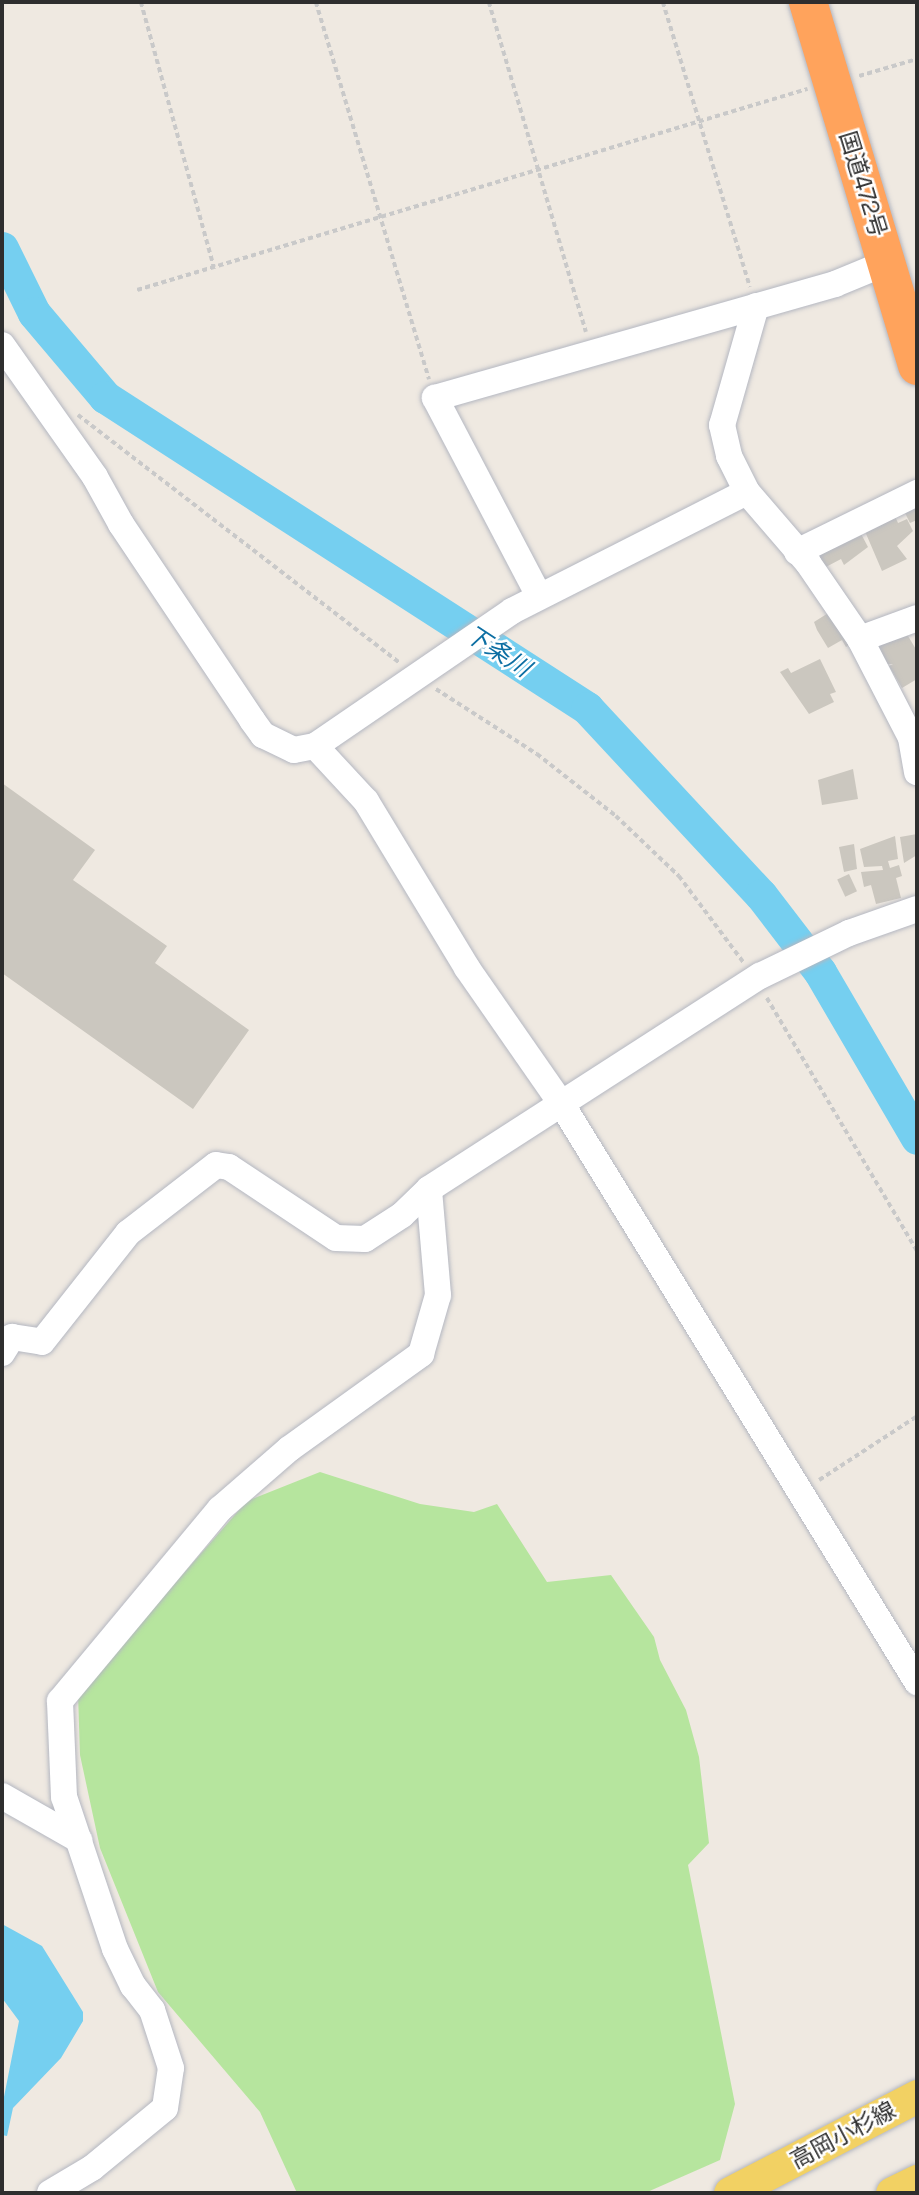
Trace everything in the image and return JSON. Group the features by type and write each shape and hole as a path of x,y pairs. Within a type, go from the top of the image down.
{"highway":[{"name":"国道472号","path":"808,2 844,79"},
{"name":"国道472号","path":"833,2 844,79 902,274 915,349"}],"main road":[{"name":"高岡小杉線","path":"730,2193 917,2096"},
{"path":"891,2193 917,2181"}],"street":[{"path":"539,596 435,398 592,350 835,285 902,274"},
{"path":"756,306 722,425 729,456 747,492 797,552 860,639 911,738 917,772"},
{"path":"2,345 56,421 263,735 294,750 315,746 512,611 747,492"},
{"path":"797,552 917,493"},
{"path":"860,639 917,618"},
{"path":"315,746 366,801 467,968 561,1103 917,1682"},
{"path":"2,1353 12,1337 42,1342 128,1233 216,1165 229,1167 336,1238 365,1239 402,1215 429,1189 758,978 849,933 917,909"},
{"path":"50,2193 92,2168 164,2108 171,2068 152,2010 133,1986 115,1949 64,1797 60,1701 220,1509 289,1450 421,1354 438,1295 429,1189"},
{"path":"2,1796 79,1840"}],"path":[{"path":"141,2 214,267"},
{"path":"316,2 435,398"},
{"path":"489,2 592,350"},
{"path":"663,2 756,306"},
{"path":"136,290 537,171 697,120 917,60"},
{"path":"56,421 79,415 418,673 537,754 617,816 679,876 758,978 917,1251"},
{"path":"801,1493 917,1416"}],"green space":[{"path":"320,1472 420,1504 474,1512 497,1504 547,1582 611,1575 654,1637 660,1660 686,1710 699,1757 709,1843 688,1865 735,2104 720,2160 645,2193 297,2193 260,2112 158,1992 100,1848 80,1755 78,1694 247,1501"}],"water":[{"path":"2,1924 42,1946 83,2012 83,2021 61,2058 13,2108 7,2136 2,2135 2,2107 19,2021 2,1998"}],"building":[{"path":"917,502 917,520 910,523 903,509"},
{"path":"894,514 898,523 907,519 913,531 897,546 907,559 882,571 864,529"},
{"path":"859,530 868,547 844,565 841,559 824,568 815,552"},
{"path":"833,610 853,643 846,647 842,640 828,648 814,622"},
{"path":"905,631 917,651 917,679 902,688 889,666 893,664 885,664 874,645"},
{"path":"820,659 836,692 830,694 834,702 809,714 780,672 788,668 791,673"},
{"path":"853,769 858,799 822,805 818,780"},
{"path":"2,783 95,850 73,880 167,946 155,963 249,1030 193,1109 2,973"},
{"path":"917,834 917,855 904,863 900,837"},
{"path":"895,836 898,859 888,861 890,868 899,865 902,876 896,878 901,898 876,904 871,885 864,887 861,872 883,870 882,866 864,867 860,849"},
{"path":"854,844 857,869 844,872 839,847"},
{"path":"849,874 857,891 845,897 837,879"}],"waterway":[{"name":"下条川","path":"2,248 34,313 105,397 587,708 761,895 820,972 917,1138"}]}
